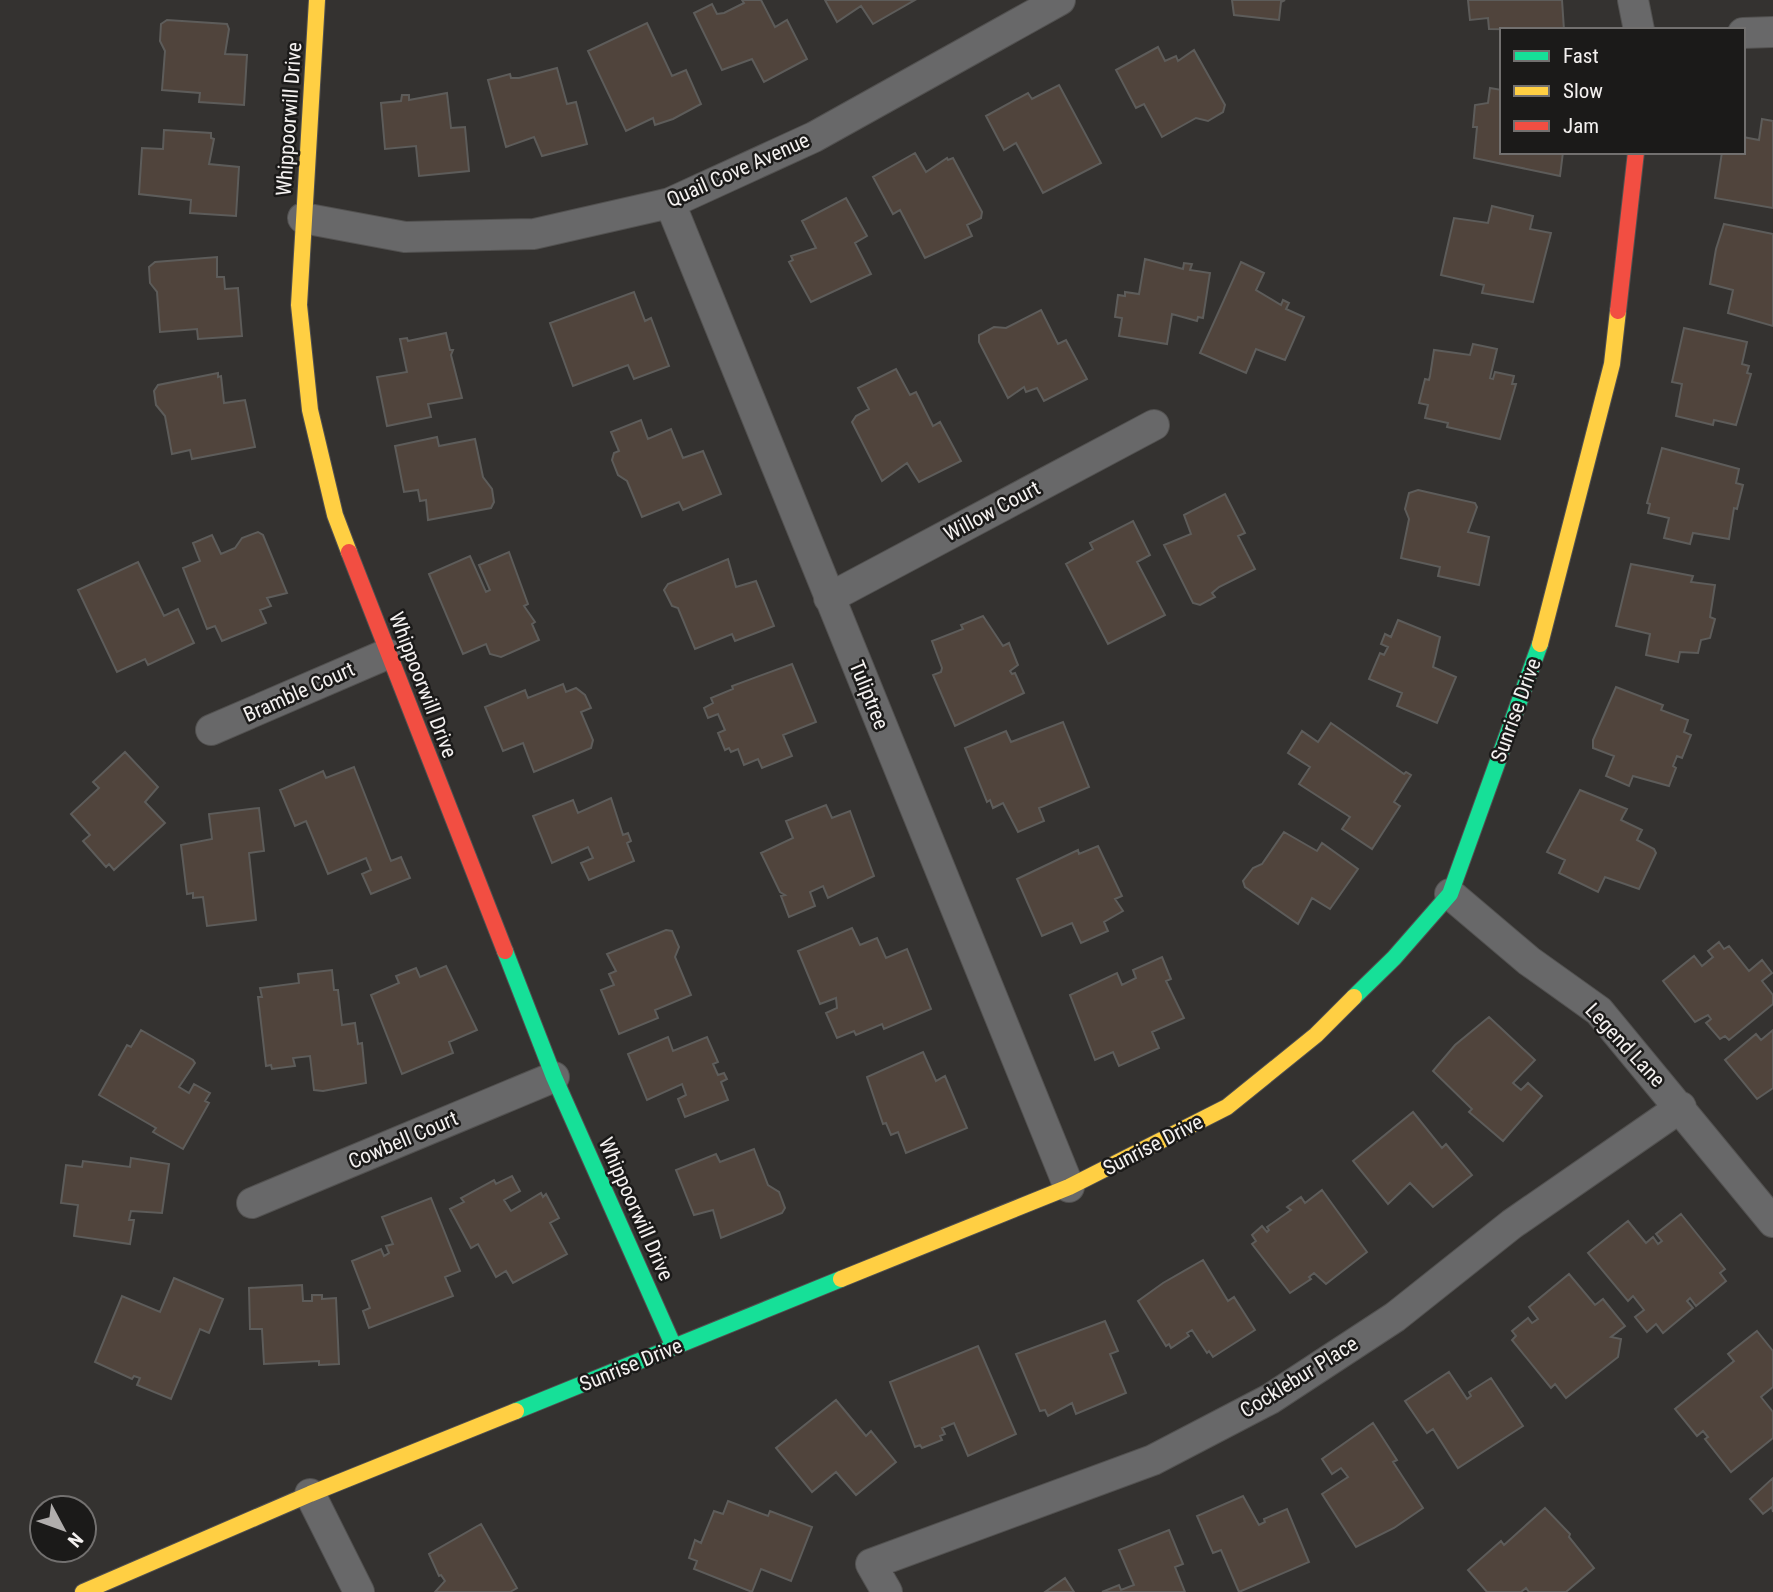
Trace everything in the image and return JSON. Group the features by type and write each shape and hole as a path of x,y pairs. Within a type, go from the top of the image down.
{"street":[{"name":"Whippoorwill Drive","path":"317,0 299,305 310,410 335,515 554,1077 674,1347"},
{"name":"Quail Cove Avenue","path":"303,218 405,237 534,234 670,203 814,137 1060,0"},
{"path":"1633,0 1639,28"},
{"path":"1745,33 1773,32"},
{"name":"Sunrise Drive","path":"83,1592 310,1494 1069,1187 1176,1134 1238,1099 1316,1035 1394,958 1450,894 1538,651 1612,364 1636,154"},
{"name":"Tuliptree","path":"670,203 1069,1187"},
{"name":"Willow Court","path":"829,598 1154,425"},
{"name":"Bramble Court","path":"211,730 387,654"},
{"name":"Legend Lane","path":"1450,894 1529,961 1599,1011 1681,1107 1773,1222"},
{"name":"Cowbell Court","path":"252,1203 554,1077"},
{"name":"Cocklebur Place","path":"887,1592 871,1564 1153,1460 1270,1399 1395,1317 1512,1224 1681,1107"},
{"path":"310,1494 359,1592"}],"building":[{"path":"742,0 761,0 775,27 787,20 807,59 764,82 752,59 722,70 694,13 712,4 717,14 724,13 744,3"},
{"path":"825,0 915,0 873,24 861,6 837,22"},
{"path":"1232,0 1285,0 1281,2 1279,20 1234,15"},
{"path":"1468,0 1562,0 1564,28 1489,29 1488,18 1470,20"},
{"path":"167,20 227,24 229,29 225,54 247,55 244,105 199,102 200,93 162,90 165,51 160,41 161,24"},
{"path":"647,23 672,76 686,70 701,104 673,119 655,125 653,118 626,131 588,51"},
{"path":"1158,47 1165,61 1176,56 1178,61 1194,50 1225,105 1223,112 1208,121 1196,118 1162,137 1144,104 1136,108 1116,70"},
{"path":"557,68 567,104 576,102 587,144 542,156 534,137 506,147 488,80 510,74 511,78 519,78"},
{"path":"1059,85 1101,163 1043,193 1016,143 1004,150 986,116 1028,93 1032,99"},
{"path":"1490,88 1500,90 1500,154 1563,154 1560,176 1474,158 1477,127 1473,127 1475,105 1488,103"},
{"path":"447,93 451,128 465,127 469,171 419,176 416,146 385,149 381,103 401,101 402,95 409,95 409,100"},
{"path":"1762,119 1773,121 1773,208 1715,198 1722,154 1745,154 1745,137 1759,140"},
{"path":"164,130 211,133 211,138 214,139 209,164 239,167 236,216 190,213 191,200 139,194 142,148 163,149"},
{"path":"915,153 926,172 947,158 953,158 982,212 981,218 967,225 972,236 925,258 900,210 893,214 873,177"},
{"path":"846,198 867,236 855,243 871,274 811,302 789,262 793,260 791,256 816,248 802,221"},
{"path":"1492,206 1533,216 1530,229 1551,233 1533,302 1482,293 1484,285 1441,275 1454,218 1488,223"},
{"path":"1724,224 1773,234 1773,326 1728,313 1733,290 1710,284 1716,249"},
{"path":"217,257 217,277 224,277 225,289 238,288 242,336 198,339 197,329 160,332 157,292 150,283 149,267 155,262"},
{"path":"1145,259 1183,269 1184,263 1192,264 1190,270 1210,273 1203,318 1198,317 1197,321 1172,314 1167,344 1119,336 1122,318 1115,317 1118,295 1125,296 1125,292 1139,294"},
{"path":"1241,262 1264,273 1256,290 1281,305 1283,300 1289,303 1286,309 1304,317 1285,360 1256,349 1246,373 1200,353"},
{"path":"634,292 645,321 651,318 669,366 634,379 628,365 573,386 550,323"},
{"path":"1041,310 1058,344 1066,340 1087,379 1044,401 1037,388 1026,392 1024,387 1008,398 979,342 979,335 994,327 1006,328"},
{"path":"1684,328 1747,342 1742,364 1749,366 1747,373 1751,374 1736,425 1714,420 1713,425 1676,416 1682,384 1672,382"},
{"path":"446,333 450,350 453,350 451,355 462,398 428,404 431,417 387,426 377,377 407,372 400,339 407,338 408,341"},
{"path":"1473,344 1497,349 1490,378 1493,379 1495,372 1514,376 1512,384 1516,384 1500,439 1447,427 1448,423 1425,418 1428,405 1419,403 1425,379 1429,380 1434,350 1470,355"},
{"path":"896,369 910,395 916,392 933,426 940,422 961,461 919,482 907,463 882,481 852,422 856,416 869,409 858,388"},
{"path":"218,373 218,377 221,376 224,403 245,400 255,447 192,459 190,450 172,454 165,416 156,405 154,391 158,385"},
{"path":"641,420 648,439 671,429 683,458 703,451 721,494 683,510 679,502 642,517 627,481 618,475 612,460 614,453 619,451 611,432"},
{"path":"437,437 439,446 475,439 483,477 492,489 494,502 491,508 428,520 426,500 420,501 418,490 404,492 395,446"},
{"path":"1662,448 1739,469 1736,483 1743,485 1737,509 1734,508 1729,539 1693,533 1690,544 1664,538 1669,518 1648,513 1650,504 1647,503"},
{"path":"1418,490 1475,503 1477,507 1468,532 1489,537 1479,585 1438,576 1440,567 1401,558 1409,519 1405,509 1409,493"},
{"path":"1225,494 1245,533 1238,536 1255,569 1219,587 1212,593 1215,597 1200,605 1193,603 1164,545 1191,534 1184,515"},
{"path":"1133,521 1150,555 1137,562 1165,615 1108,644 1066,564 1093,549 1090,543"},
{"path":"258,532 263,535 287,593 267,598 271,606 260,610 266,623 222,641 215,626 207,629 183,568 200,561 193,543 212,535 221,554 235,548 242,538"},
{"path":"509,552 528,604 524,606 535,622 532,624 539,640 501,657 490,654 486,644 463,654 429,574 470,556 486,592 490,590 479,565"},
{"path":"728,559 736,587 756,581 774,626 735,641 732,634 695,649 678,608 672,606 664,590 668,584"},
{"path":"138,562 164,616 178,609 194,643 148,665 145,659 117,672 78,590"},
{"path":"1631,564 1693,576 1691,582 1715,585 1710,617 1715,619 1710,638 1701,640 1698,653 1680,652 1678,662 1646,655 1650,634 1616,626"},
{"path":"983,616 1003,646 1009,643 1018,665 1010,671 1015,673 1024,693 955,726 933,675 941,672 942,668 932,641 963,629 961,625"},
{"path":"1398,620 1440,637 1433,667 1456,677 1437,723 1397,706 1402,693 1369,679 1380,653 1384,655 1388,647 1381,644 1385,634 1391,637"},
{"path":"792,664 816,722 783,735 792,756 762,768 758,759 744,765 738,749 731,752 729,748 725,750 718,733 725,730 718,714 708,718 704,708 713,703 711,698 733,689 732,686"},
{"path":"563,684 566,692 576,688 585,695 591,708 581,712 593,740 591,748 534,772 523,743 503,751 485,707 525,690 528,698"},
{"path":"1616,687 1663,705 1661,710 1688,720 1684,732 1691,735 1682,758 1677,756 1673,766 1676,768 1669,786 1633,776 1629,786 1606,776 1614,756 1593,748 1593,740"},
{"path":"1063,722 1089,787 1039,808 1044,821 1018,832 1003,803 993,808 990,800 987,802 965,748 1006,731 1011,742"},
{"path":"1331,723 1404,774 1406,772 1411,775 1394,802 1400,806 1372,849 1342,829 1350,817 1299,784 1310,767 1288,753 1302,731 1318,742"},
{"path":"125,752 158,787 145,802 165,823 114,870 109,864 106,867 83,841 90,835 71,814 99,788 93,782"},
{"path":"354,767 391,861 401,857 410,878 371,894 362,874 371,870 366,858 328,874 306,821 295,826 280,790 323,771 326,778"},
{"path":"1580,790 1627,809 1621,820 1642,830 1637,840 1654,849 1656,853 1639,889 1605,877 1598,892 1559,873 1565,860 1547,852"},
{"path":"611,798 623,835 628,833 631,841 627,843 634,861 589,880 581,863 593,858 588,847 552,863 533,816 573,800 578,813"},
{"path":"826,805 832,818 850,811 874,876 828,898 823,886 810,892 815,906 789,917 781,896 785,895 780,892 761,853 793,838 786,821"},
{"path":"259,808 264,851 249,853 256,920 207,926 203,897 193,898 193,893 187,894 181,845 212,839 209,814"},
{"path":"1284,832 1317,851 1322,843 1358,869 1330,909 1312,898 1298,924 1245,887 1243,881 1253,868 1262,864"},
{"path":"1098,846 1122,896 1115,899 1123,911 1104,922 1108,931 1081,943 1072,923 1042,936 1017,879 1078,850 1079,854"},
{"path":"852,928 860,945 877,938 886,958 907,949 931,1009 884,1029 882,1024 856,1035 854,1031 837,1038 826,1013 837,1008 836,998 820,1004 798,951"},
{"path":"666,930 672,931 679,947 675,957 691,995 655,1010 658,1018 619,1034 601,990 614,985 609,974 616,971 607,954"},
{"path":"1719,942 1724,949 1729,946 1749,971 1762,960 1772,973 1762,981 1773,995 1773,1004 1729,1040 1725,1036 1720,1039 1706,1023 1711,1019 1708,1015 1695,1022 1663,981 1694,956 1702,966 1713,957 1708,951"},
{"path":"1162,957 1171,979 1166,981 1184,1018 1152,1032 1159,1048 1119,1066 1113,1052 1095,1060 1070,995 1117,973 1122,985 1136,978 1133,970"},
{"path":"446,966 477,1030 449,1042 453,1053 402,1074 371,995 399,983 396,976 416,968 420,977"},
{"path":"332,970 334,990 338,990 342,1025 355,1023 358,1044 362,1043 366,1083 323,1091 314,1090 310,1056 293,1058 295,1066 272,1069 271,1065 266,1066 258,997 262,997 260,988 299,983 298,974"},
{"path":"1489,1017 1535,1060 1513,1083 1521,1090 1528,1083 1542,1096 1503,1141 1469,1112 1472,1109 1433,1071 1455,1045"},
{"path":"141,1030 195,1063 179,1087 189,1093 194,1084 210,1093 205,1101 209,1103 183,1149 153,1132 156,1128 99,1095 127,1045 131,1047"},
{"path":"1773,1030 1773,1088 1757,1099 1725,1060 1756,1034 1761,1040"},
{"path":"668,1037 673,1051 707,1037 718,1062 713,1064 718,1075 724,1073 727,1079 721,1082 728,1100 685,1117 678,1099 686,1095 682,1084 647,1100 628,1054"},
{"path":"923,1052 936,1081 945,1076 967,1128 906,1153 898,1132 891,1135 886,1123 883,1124 867,1077"},
{"path":"1413,1112 1442,1148 1446,1144 1472,1175 1433,1207 1410,1183 1388,1204 1353,1161"},
{"path":"754,1149 768,1185 779,1192 785,1208 782,1213 721,1238 713,1210 694,1215 676,1170 716,1154 720,1162"},
{"path":"131,1158 169,1164 162,1213 131,1211 129,1220 134,1220 130,1244 74,1236 78,1205 61,1203 66,1165 82,1167 83,1161 130,1167"},
{"path":"512,1176 520,1191 504,1200 511,1211 541,1193 543,1197 546,1194 559,1218 550,1223 567,1254 513,1283 506,1271 496,1277 478,1244 471,1248 450,1209 464,1202 461,1198 494,1180 496,1184"},
{"path":"1322,1190 1367,1252 1326,1284 1314,1273 1309,1277 1311,1279 1290,1293 1252,1244 1256,1241 1252,1235 1262,1226 1267,1232 1267,1227 1291,1210 1287,1207 1301,1197 1305,1203"},
{"path":"431,1198 460,1271 445,1277 453,1296 369,1328 363,1311 370,1308 352,1261 381,1249 384,1256 389,1253 386,1246 393,1244 382,1217"},
{"path":"1681,1214 1725,1269 1720,1273 1726,1281 1696,1306 1690,1298 1687,1301 1693,1308 1663,1333 1656,1324 1647,1332 1635,1317 1644,1310 1633,1296 1628,1301 1588,1253 1628,1221 1646,1243 1653,1237 1658,1244 1662,1241 1656,1234"},
{"path":"1203,1260 1228,1301 1234,1297 1255,1330 1213,1357 1209,1351 1207,1353 1192,1330 1187,1333 1189,1336 1171,1348 1169,1344 1166,1346 1138,1301"},
{"path":"1569,1274 1595,1305 1603,1299 1625,1326 1611,1337 1621,1339 1618,1357 1566,1398 1555,1384 1551,1388 1512,1340 1516,1336 1512,1331 1528,1318 1532,1323 1538,1319 1529,1307"},
{"path":"174,1278 223,1299 209,1333 200,1329 171,1399 137,1385 140,1378 134,1376 132,1379 95,1362 122,1296 160,1312"},
{"path":"302,1285 303,1301 312,1301 312,1295 322,1295 322,1299 336,1298 339,1364 319,1365 319,1361 264,1364 262,1329 250,1329 249,1288"},
{"path":"1105,1321 1118,1351 1110,1354 1126,1393 1076,1414 1072,1403 1048,1416 1045,1410 1040,1411 1016,1354"},
{"path":"1757,1331 1773,1351 1773,1387 1761,1397 1773,1412 1773,1438 1731,1472 1705,1439 1708,1437 1703,1431 1697,1436 1675,1409 1734,1361 1728,1354"},
{"path":"978,1346 1016,1434 968,1456 954,1423 942,1428 945,1434 940,1436 942,1440 922,1448 920,1445 915,1447 890,1382"},
{"path":"1449,1372 1467,1399 1471,1396 1469,1392 1491,1378 1523,1426 1458,1468 1433,1429 1427,1433 1405,1401"},
{"path":"836,1400 866,1436 871,1431 896,1462 856,1495 836,1472 812,1492 776,1448"},
{"path":"1373,1423 1397,1460 1393,1462 1423,1508 1394,1528 1356,1547 1322,1494 1348,1477 1341,1468 1332,1474 1322,1459"},
{"path":"1773,1478 1773,1512 1772,1507 1763,1514 1750,1499"},
{"path":"1243,1496 1259,1525 1265,1522 1264,1519 1287,1509 1309,1562 1239,1592 1221,1550 1213,1553 1197,1516"},
{"path":"728,1501 768,1516 770,1511 812,1527 791,1581 761,1569 752,1592 694,1569 697,1561 689,1558 695,1540 701,1543 714,1511 723,1514"},
{"path":"1545,1508 1570,1534 1569,1537 1594,1568 1566,1592 1529,1592 1526,1588 1521,1592 1487,1592 1468,1570 1501,1541 1504,1545"},
{"path":"481,1524 517,1588 510,1592 435,1592 445,1581 439,1576 429,1554"},
{"path":"1169,1530 1183,1564 1175,1567 1185,1592 1102,1592 1119,1585 1121,1590 1134,1585 1119,1550"},
{"path":"1065,1578 1074,1592 1045,1592"}],"traffic: fast":[{"path":"1354,997 1394,958 1450,894 1540,644"},
{"path":"505,951 554,1077 674,1347"},
{"path":"516,1411 841,1279"}],"traffic: slow":[{"path":"317,0 299,305 310,410 335,515 349,552"},
{"path":"1540,644 1612,364 1618,311"},
{"path":"841,1279 1069,1187 1227,1107 1316,1035 1354,997"},
{"path":"83,1592 310,1494 516,1411"}],"traffic: jam":[{"path":"1618,311 1636,154"},
{"path":"349,552 505,951"}]}
